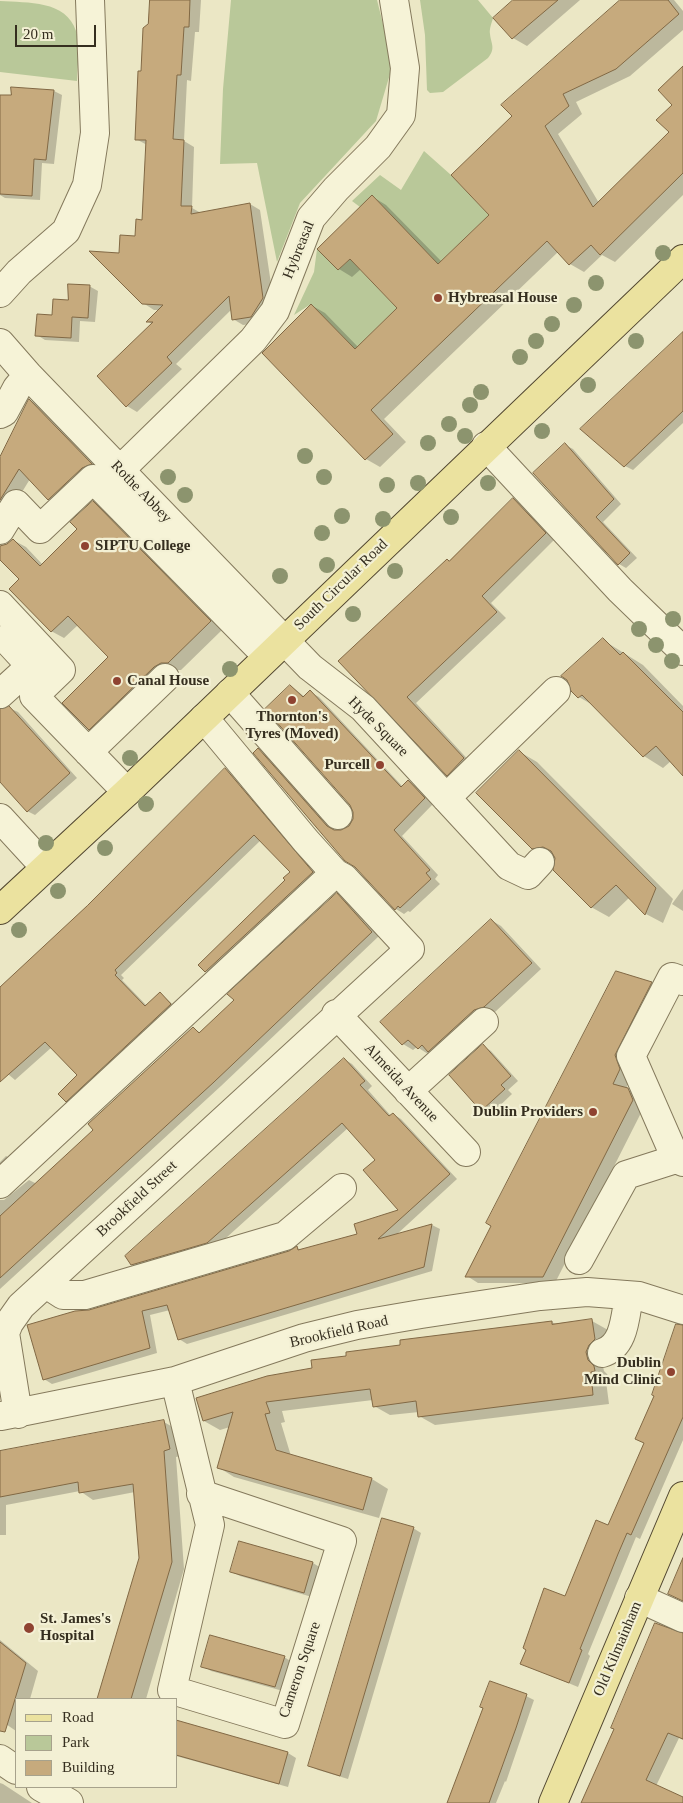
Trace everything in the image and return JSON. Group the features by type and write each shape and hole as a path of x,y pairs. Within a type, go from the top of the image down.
{"main road":[{"name":"South Circular Road","path":"0,910 204,718 486,446 683,260"},
{"name":"Old Kilmainham","path":"553,1803 639,1598 675,1536 683,1496"}],"street":[{"path":"0,293 19,272 66,231 87,185 95,134 90,0"},
{"name":"Hybreasal","path":"120,470 253,340 275,311 311,218 336,189 378,147 401,115 405,68 394,0"},
{"name":"Rothe Abbey","path":"0,343 28,375 120,470 276,648"},
{"path":"0,414 4,412 17,388 28,375"},
{"path":"486,446 620,590 683,651"},
{"path":"0,530 16,504 40,529 93,479 276,648"},
{"path":"0,605 61,670 34,696 126,792"},
{"path":"0,632 31,666 0,694"},
{"name":"Hyde Square","path":"276,648 310,667 363,708 509,866 528,875 540,862"},
{"path":"88,752 165,678"},
{"path":"446,798 556,691"},
{"path":"230,693 338,815"},
{"path":"0,1184 335,873 204,718"},
{"path":"0,818 45,867"},
{"name":"Brookfield Street","path":"9,1415 4,1320 46,1284 336,1014 410,949 344,878 335,873"},
{"path":"579,1260 626,1175 679,1160 631,1056 672,976 683,981"},
{"name":"Almeida Avenue","path":"336,1014 466,1152"},
{"path":"408,1091 484,1022"},
{"path":"46,1284 63,1295 85,1295 285,1236 342,1188"},
{"name":"Brookfield Road","path":"9,1415 175,1381 304,1338 357,1325 540,1296 587,1292 634,1296 683,1310"},
{"path":"602,1353 616,1345 634,1296"},
{"name":"Cameron Square","path":"175,1381 202,1494 210,1525 172,1690 285,1724 342,1541 202,1494"},
{"path":"639,1598 683,1618"},
{"path":"0,1759 15,1769"},
{"path":"43,1788 69,1803"}],"green space":[{"path":"231,0 377,0 393,64 376,121 300,203 277,262 257,163 220,164 223,89"},
{"path":"420,0 478,0 493,18 490,30 492,51 488,58 443,92 430,93 427,90 425,35"},
{"path":"0,1 45,5 55,8 71,21 76,31 78,43 77,81 0,72"},
{"path":"424,151 451,175 489,215 438,264 373,196 360,207 352,201 380,175 401,190"},
{"path":"317,249 338,270 350,259 397,308 355,349 311,304 294,315 314,272"}],"building":[{"path":"150,0 190,0 189,27 184,27 181,75 177,75 173,139 184,140 181,206 192,206 191,214 250,203 263,298 251,317 232,320 229,296 167,357 172,363 126,407 97,376 153,322 146,322 163,305 142,304 89,251 119,253 120,235 135,236 136,219 142,220 146,140 135,140 138,71 141,71 143,28 148,24"},
{"path":"513,0 558,0 512,39 493,18"},
{"name":"Hybreasal House","path":"620,0 668,0 679,14 616,69 563,94 569,106 545,126 593,207 669,132 656,120 672,105 658,90 683,66 683,173 600,255 591,245 569,265 547,241 371,410 393,434 365,460 262,353 311,304 355,349 397,308 350,259 338,270 317,249 372,195 438,264 489,215 451,175 512,116 501,105"},
{"path":"11,87 54,90 46,160 34,159 32,196 0,194 0,95 11,95"},
{"path":"68,284 90,285 88,318 72,317 71,338 35,336 37,314 52,315 53,299 68,300"},
{"path":"683,332 683,411 624,467 580,429"},
{"path":"29,399 92,464 82,468 48,500 19,469 0,500 0,457"},
{"path":"565,443 614,499 596,517 630,553 618,565 533,473"},
{"path":"513,498 546,533 482,596 497,612 407,697 464,758 447,776 338,661 447,559 449,561"},
{"path":"93,501 211,621 168,663 161,663 154,667 89,730 62,703 108,657 68,616 51,632 9,589 19,579 0,560 0,546 7,544 13,539 40,566 77,529 70,522"},
{"path":"603,638 620,655 623,652 683,712 683,776 656,746 643,757 582,695 578,698 571,691 567,680 561,676"},
{"path":"290,685 303,697 310,690 401,787 408,780 425,798 394,830 430,870 426,873 431,879 400,908 398,906 395,910 355,867 345,861 253,753 258,748 327,826 334,830 341,830 349,826 353,819 350,805 265,709"},
{"path":"9,706 70,773 27,812 0,782 0,709"},
{"path":"519,750 656,888 645,915 616,885 591,908 553,870 555,858 551,851 543,847 532,849 476,793"},
{"path":"225,768 313,872 205,972 198,965 285,880 283,878 290,872 254,835 115,970 117,973 115,975 145,1006 160,992 171,1004 66,1102 58,1094 77,1075 45,1042 0,1082 0,987 87,906"},
{"path":"337,893 372,932 214,1082 0,1278 0,1216 93,1130 88,1124 193,1027 199,1033 234,1000 227,994"},
{"path":"491,919 532,963 484,1007 474,1010 428,1052 422,1045 418,1049 408,1040 402,1045 380,1022"},
{"path":"616,971 652,982 615,1055 620,1069 613,1084 628,1088 633,1100 543,1277 465,1277 491,1226 486,1223"},
{"path":"483,1044 511,1076 501,1085 505,1089 481,1111 449,1075"},
{"path":"344,1058 365,1081 360,1085 389,1116 393,1113 450,1174 378,1239 432,1224 424,1267 178,1340 167,1305 142,1311 150,1348 43,1380 27,1325 75,1311 89,1310 289,1251 297,1246 298,1250 357,1234 354,1224 398,1210 363,1170 375,1160 342,1123 207,1243 131,1265 125,1256"},
{"path":"592,1319 595,1339 589,1345 586,1352 588,1360 594,1366 595,1371 591,1372 593,1395 418,1417 416,1401 373,1407 370,1389 266,1402 270,1413 265,1414 276,1450 372,1478 363,1510 217,1468 233,1412 203,1421 196,1398 267,1376 312,1368 311,1360 346,1356 346,1352 400,1345 400,1340 552,1321 552,1324"},
{"path":"676,1324 683,1325 683,1417 631,1535 627,1533 618,1554 580,1649 582,1650 569,1683 520,1664 526,1650 523,1648 544,1588 565,1596 596,1520 608,1525 644,1443 635,1439 654,1396 652,1395"},
{"path":"164,1420 170,1449 164,1451 172,1562 131,1698 97,1698 139,1558 133,1484 79,1493 78,1482 0,1497 0,1451"},
{"path":"382,1518 414,1527 340,1776 308,1766"},
{"path":"239,1541 313,1562 304,1593 230,1572"},
{"path":"683,1558 683,1601 668,1594"},
{"path":"655,1623 683,1633 683,1739 668,1733 646,1780 683,1797 683,1803 581,1803 614,1729 611,1728"},
{"path":"210,1635 285,1656 275,1687 201,1667"},
{"path":"0,1642 26,1663 5,1732 0,1731"},
{"path":"490,1681 527,1694 516,1728 489,1803 447,1803 483,1708 480,1707"},
{"path":"178,1721 288,1752 279,1784 178,1756"}],"place":[{"name":"Hybreasal House","path":"438,298"},
{"name":"SIPTU College","path":"85,546"},
{"name":"Canal House","path":"117,681"},
{"name":"Thornton's Tyres (Moved)","path":"292,700"},
{"name":"Purcell","path":"380,765"},
{"name":"Dublin Providers","path":"593,1112"},
{"name":"Dublin Mind Clinic","path":"671,1372"},
{"name":"St. James's Hospital","path":"29,1628"}]}
